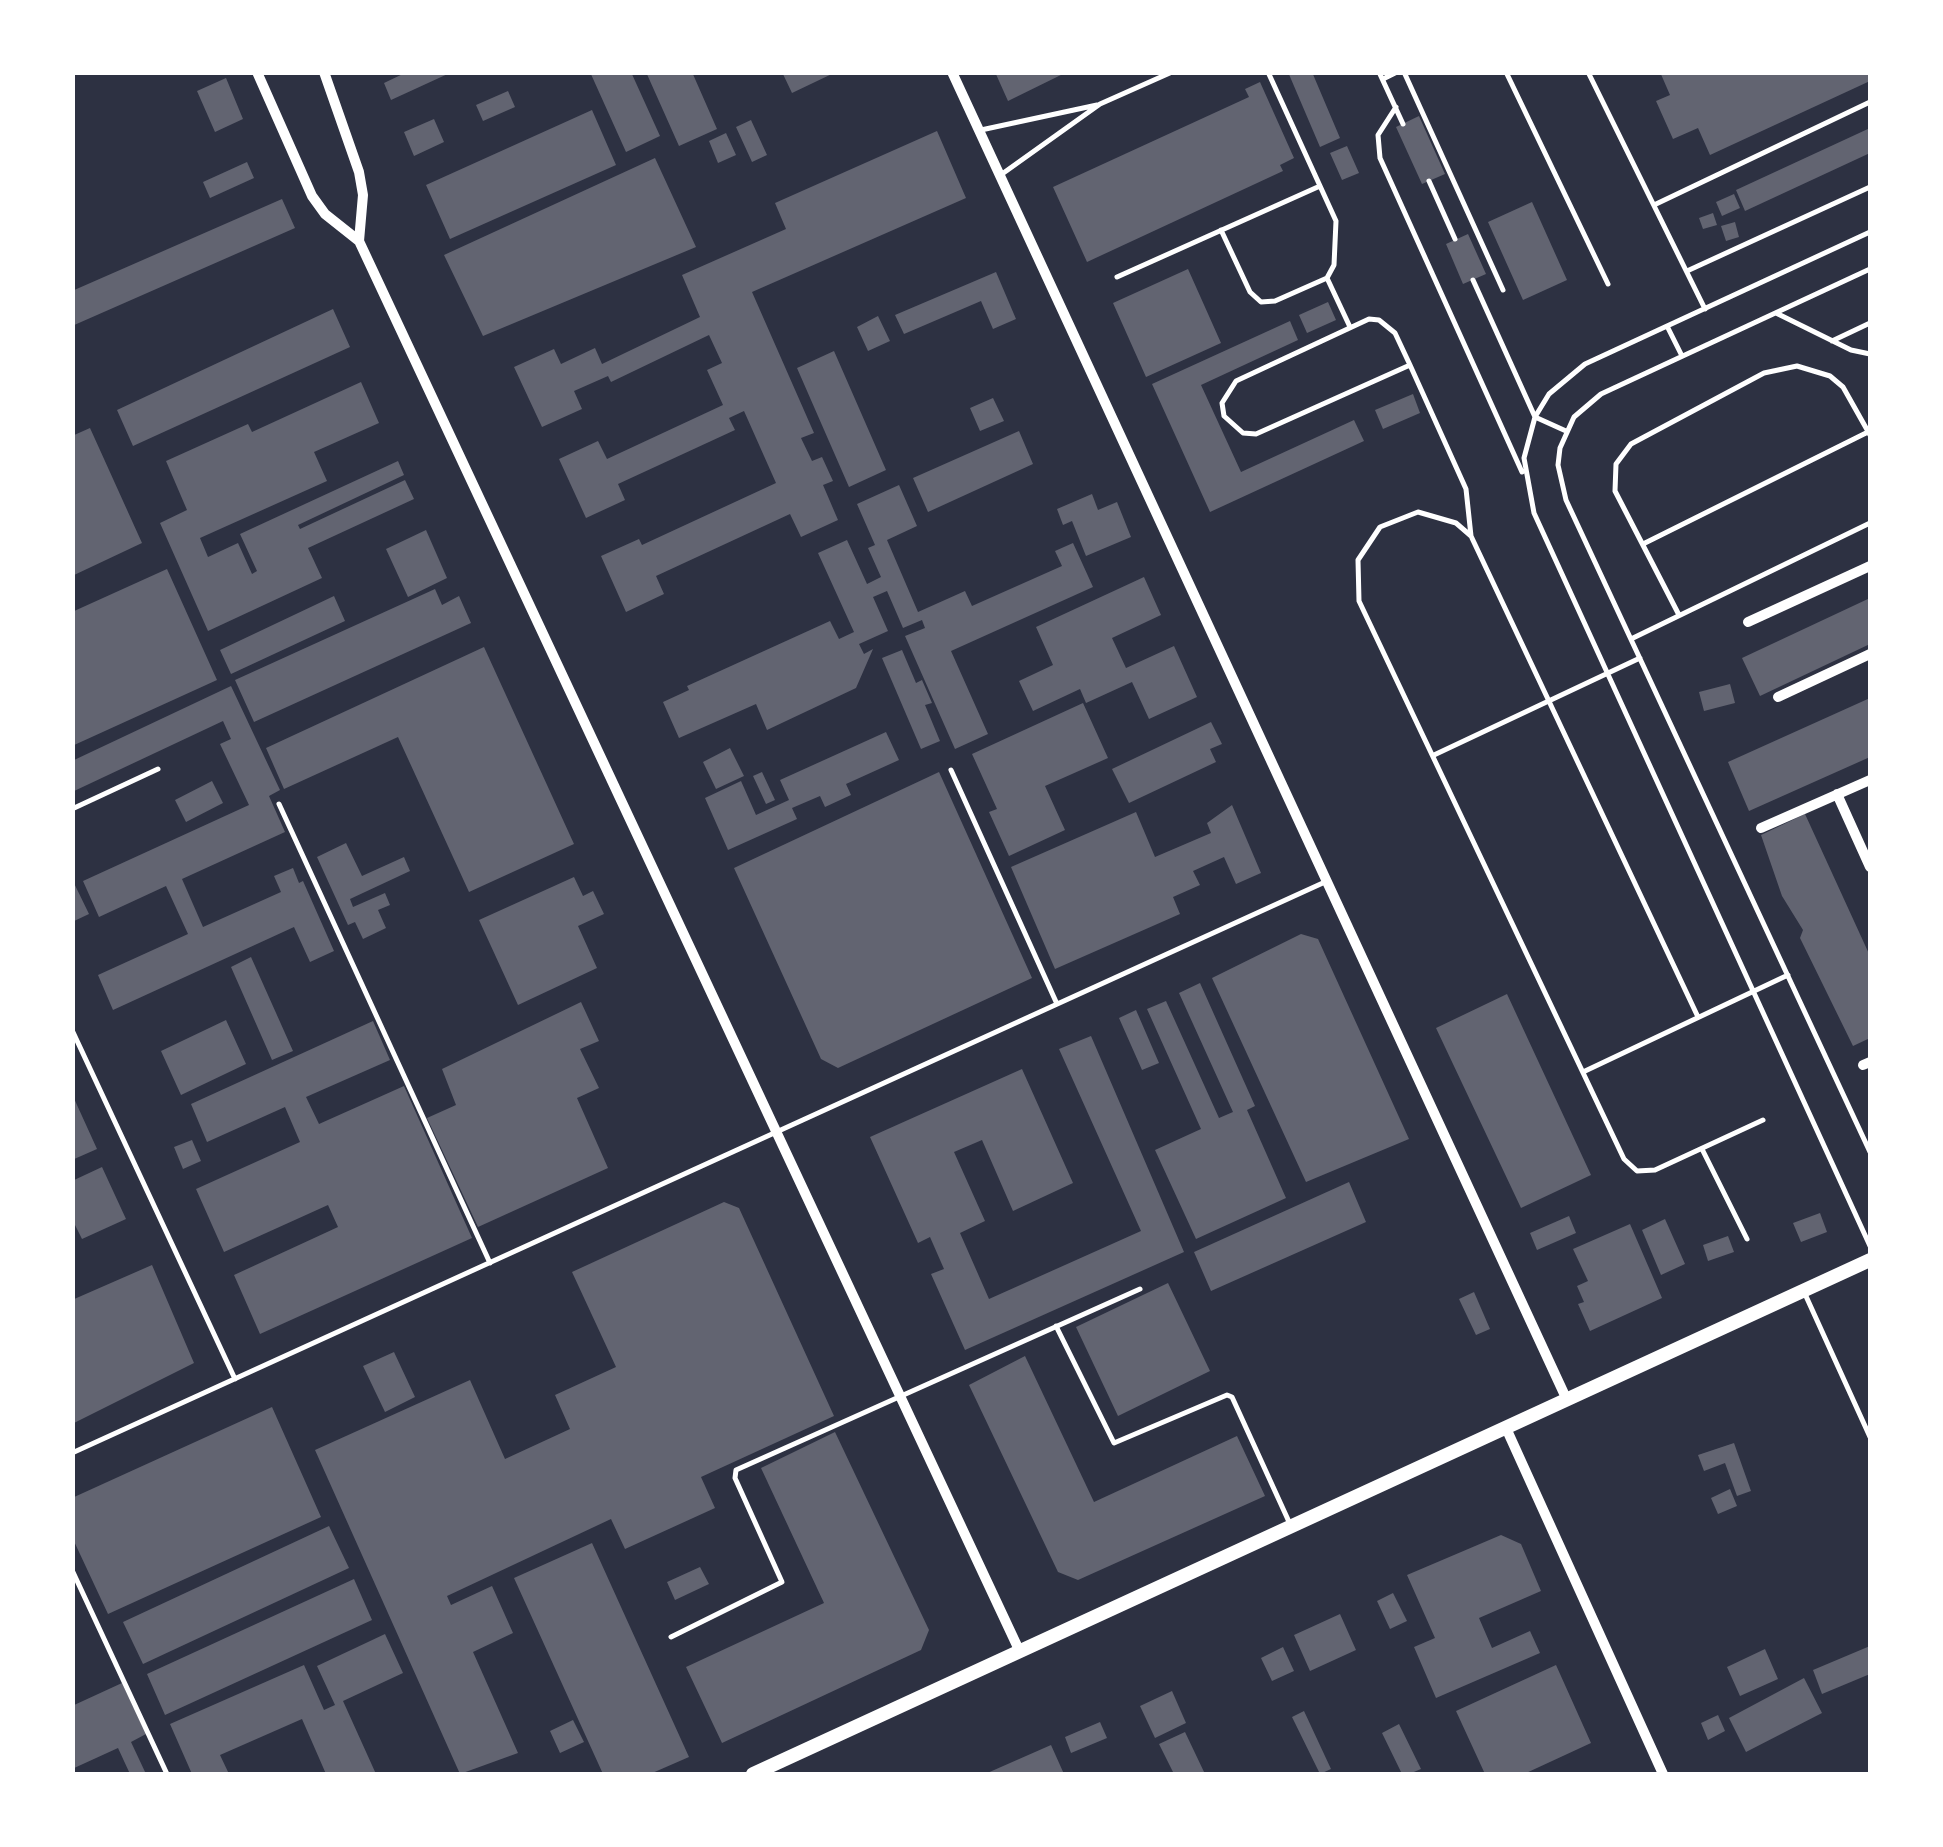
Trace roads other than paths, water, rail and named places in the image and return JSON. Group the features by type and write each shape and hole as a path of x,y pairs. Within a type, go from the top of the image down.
{"street":[{"path":"257,72 312,196 341,229 359,242 1020,1652"},
{"path":"324,72 359,172 363,207 359,242"},
{"path":"952,72 1567,1400"},
{"path":"1748,622 1870,566"},
{"path":"1778,697 1870,654"},
{"path":"1761,828 1870,780"},
{"path":"1837,794 1870,866"},
{"path":"753,1774 1870,1260"},
{"path":"1506,1428 1663,1774"}],"lane":[{"path":"979,131 1100,104 1172,72"},
{"path":"1268,72 1321,186 1338,236 1327,278 1350,328"},
{"path":"1404,124 1381,76 1400,72 1502,290"},
{"path":"1506,72 1608,284"},
{"path":"1588,72 1705,308"},
{"path":"1654,205 1870,102"},
{"path":"1000,176 1100,104"},
{"path":"1396,107 1378,134 1380,158 1525,477 1534,514 1870,1246"},
{"path":"1430,181 1456,239"},
{"path":"1118,277 1321,186"},
{"path":"1686,271 1870,186"},
{"path":"1221,230 1250,292 1261,302 1275,301 1327,278"},
{"path":"1525,477 1528,435 1535,417 1565,378 1870,232"},
{"path":"1870,269 1601,394 1586,404 1566,431 1560,448 1560,482 1870,1152"},
{"path":"1473,280 1535,417 1566,431"},
{"path":"1776,313 1832,341 1870,354"},
{"path":"1410,365 1256,434 1232,426 1222,403 1236,381 1369,319 1389,325 1410,365 1466,489 1471,536 1698,1017"},
{"path":"1832,341 1870,323"},
{"path":"1667,326 1682,356"},
{"path":"1643,544 1870,433 1853,400 1830,376 1797,366 1764,373 1622,452 1614,477 1615,491 1680,615"},
{"path":"1471,536 1447,519 1418,512 1380,527 1358,560 1359,601 1629,1167 1646,1173 1764,1120"},
{"path":"1631,639 1870,523"},
{"path":"1433,756 1640,658"},
{"path":"72,808 158,769"},
{"path":"951,770 1057,1004"},
{"path":"279,804 490,1263"},
{"path":"72,1454 1327,881"},
{"path":"1583,1072 1788,975"},
{"path":"72,1030 235,1379"},
{"path":"1702,1149 1747,1239"},
{"path":"672,1637 782,1582 735,1478 736,1470 1140,1289"},
{"path":"1804,1291 1870,1436"},
{"path":"1056,1326 1114,1443 1227,1395 1232,1397 1292,1527"},
{"path":"72,1570 167,1774"}]}
